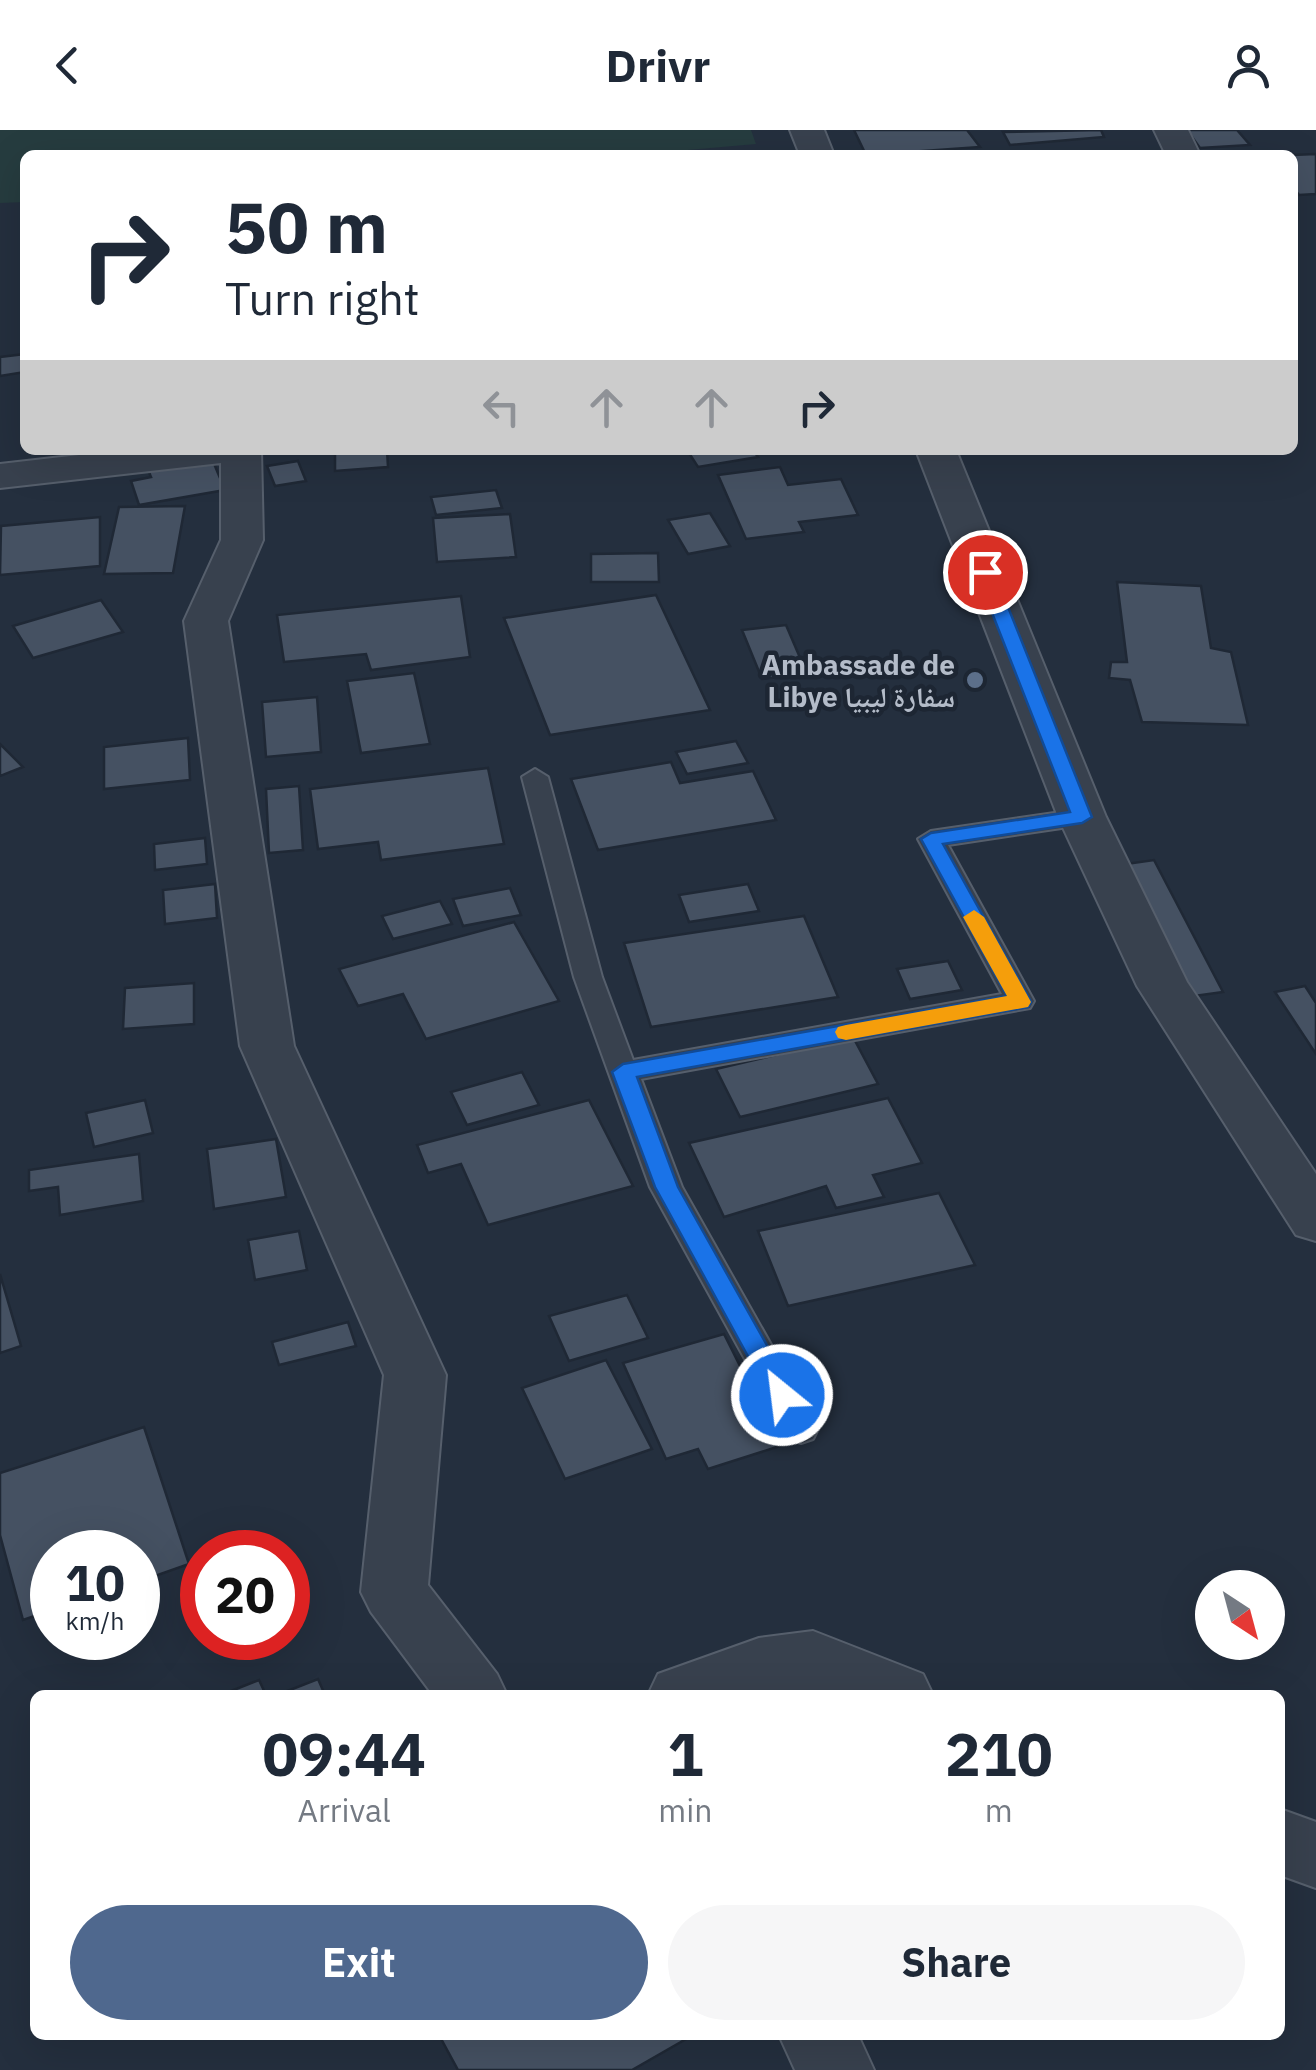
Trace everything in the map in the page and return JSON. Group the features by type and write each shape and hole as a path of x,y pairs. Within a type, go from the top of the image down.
{"street":[{"path":"0,476 81,459 148,455"},
{"path":"241,455 242,540 206,622 267,1046 414,1375 394,1592 469,1690"},
{"path":"938,455 1082,817 1163,986 1316,1220"},
{"path":"696,1690 759,1667 813,1660 886,1690"},
{"path":"1285,1844 1316,1854"},
{"path":"820,2040 836,2070"}],"lane":[{"path":"535,777 588,977 666,1187 801,1430"},
{"path":"623,1072 1020,1002 931,839 1082,817"}],"green space":[{"path":"0,130 751,130 756,144 688,150 20,150 20,202 0,203"}],"building":[{"path":"854,130 967,130 980,147 937,150 864,150"},
{"path":"1101,130 1104,137 1010,145 1003,132"},
{"path":"1187,130 1237,130 1250,145 1200,148"},
{"path":"1316,154 1316,194 1298,194 1298,155"},
{"path":"20,355 20,373 0,376 0,357"},
{"path":"210,455 225,490 139,505 131,481 151,477 146,465"},
{"path":"335,455 387,455 388,467 335,471"},
{"path":"690,455 758,457 698,467"},
{"path":"298,461 306,481 275,486 267,466"},
{"path":"780,467 788,485 841,479 858,515 799,522 804,532 746,539 718,475"},
{"path":"496,490 502,508 436,515 431,497"},
{"path":"185,506 173,573 104,574 119,507"},
{"path":"710,513 730,546 688,554 668,520"},
{"path":"510,514 516,557 437,562 433,518"},
{"path":"100,517 100,566 0,575 1,526"},
{"path":"658,553 659,582 591,582 591,554"},
{"path":"1117,582 1201,586 1211,648 1231,652 1248,725 1142,722 1130,680 1109,678 1111,662 1127,662"},
{"path":"656,595 710,710 550,735 504,618"},
{"path":"461,596 470,657 371,670 366,654 284,662 277,615"},
{"path":"101,600 123,632 33,658 13,626"},
{"path":"786,625 807,674 762,679 742,630"},
{"path":"414,673 430,744 361,753 347,681"},
{"path":"317,697 321,752 266,757 262,702"},
{"path":"188,738 190,780 104,789 104,747"},
{"path":"736,741 748,763 687,774 676,752"},
{"path":"0,744 23,767 0,776"},
{"path":"671,762 680,783 753,771 776,820 598,850 571,779"},
{"path":"488,768 504,844 381,860 378,842 318,849 310,789"},
{"path":"299,786 303,850 269,853 266,789"},
{"path":"205,838 207,864 155,870 154,844"},
{"path":"1154,860 1223,992 1187,997 1119,865"},
{"path":"215,884 217,918 165,924 163,890"},
{"path":"748,884 759,911 689,922 679,895"},
{"path":"510,888 521,915 463,926 453,899"},
{"path":"440,901 452,924 393,939 382,916"},
{"path":"804,916 838,997 651,1027 624,943"},
{"path":"514,922 559,1001 426,1039 403,994 358,1006 339,969"},
{"path":"948,961 962,990 910,999 897,969"},
{"path":"194,983 194,1024 123,1029 125,988"},
{"path":"1305,986 1316,1003 1316,1054 1275,992"},
{"path":"853,1037 878,1084 740,1117 716,1069"},
{"path":"522,1072 539,1105 467,1125 451,1092"},
{"path":"888,1098 922,1163 873,1175 884,1197 836,1208 826,1186 724,1217 689,1143"},
{"path":"145,1100 153,1133 94,1147 86,1113"},
{"path":"589,1100 633,1186 488,1225 461,1164 428,1173 417,1145"},
{"path":"276,1139 286,1197 214,1209 207,1149"},
{"path":"139,1154 143,1201 60,1215 58,1187 29,1191 29,1170"},
{"path":"939,1193 975,1265 788,1306 758,1231"},
{"path":"299,1231 307,1270 255,1280 248,1240"},
{"path":"0,1274 21,1346 0,1353"},
{"path":"627,1295 648,1338 569,1361 549,1316"},
{"path":"348,1322 356,1346 279,1365 272,1342"},
{"path":"724,1334 780,1446 708,1469 698,1449 666,1459 623,1363"},
{"path":"606,1360 652,1449 565,1479 522,1388"},
{"path":"144,1427 180,1537 180,1567 160,1574 160,1530 30,1530 30,1618 23,1620 0,1535 0,1473"},
{"path":"318,1679 323,1690 290,1690"},
{"path":"259,1680 264,1690 234,1690"},
{"path":"442,2040 684,2040 632,2070 458,2070"}],"slow traffic":[{"path":"846,1032 1020,1002 974,917"}],"place":[{"name":"Ambassade de Libye سفارة ليبيا","path":"975,680"}],"route":[{"path":"782,1395 666,1187 623,1072 1020,1002 931,839 1082,817 985,572"}]}
